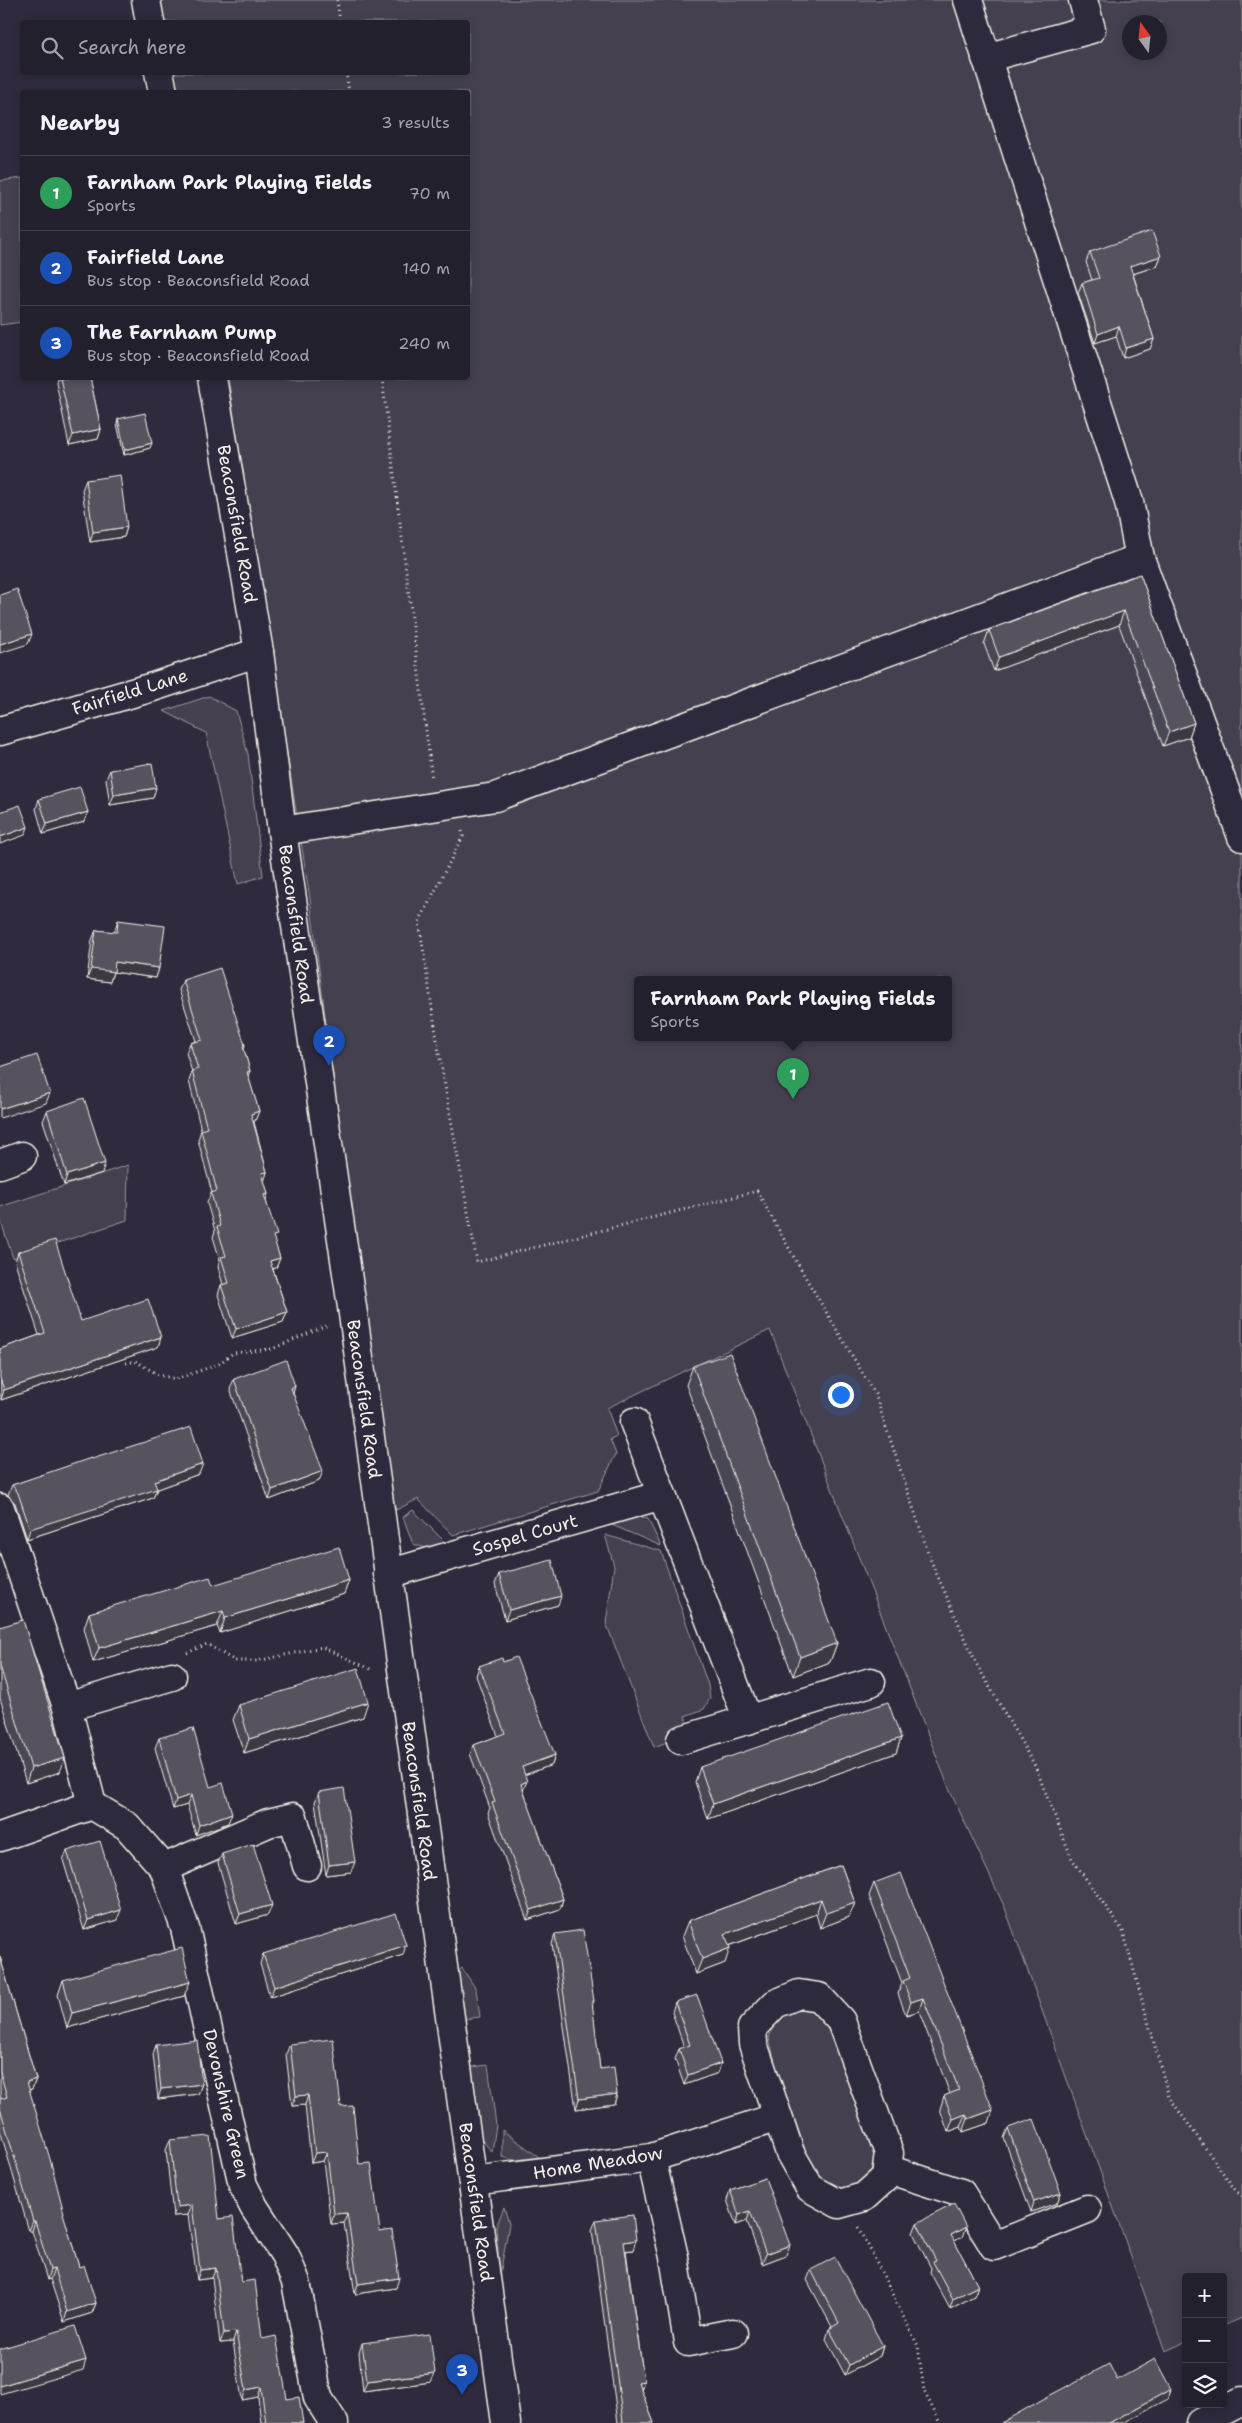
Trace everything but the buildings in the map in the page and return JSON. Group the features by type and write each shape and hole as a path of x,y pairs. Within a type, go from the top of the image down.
{"street":[{"path":"146,0 150,20"},
{"path":"968,0 1129,502 1140,558 1242,838"},
{"path":"986,58 1091,29 1083,0"},
{"path":"159,75 162,90"},
{"name":"Beaconsfield Road","path":"212,380 260,652 282,831 353,1314 506,2423"},
{"path":"282,831 495,797 1140,558"},
{"name":"Fairfield Lane","path":"0,731 153,687 260,652"},
{"path":"634,1422 748,1720"},
{"name":"Sospel Court","path":"388,1574 662,1495"},
{"path":"0,1508 9,1562 67,1706 92,1805 0,1836"},
{"path":"67,1706 172,1676"},
{"path":"682,1740 871,1682"},
{"name":"Devonshire Green","path":"92,1805 127,1826 164,1868 185,1928 243,2185 254,2207 285,2255 296,2282 318,2398 334,2423"},
{"path":"164,1868 268,1823 293,1817 307,1866"},
{"path":"799,1994 819,1998 841,2022 889,2154 886,2177 864,2197 839,2204 810,2188 790,2153 778,2118 753,2044 752,2028 775,2004 799,1994"},
{"name":"Home Meadow","path":"473,2181 651,2158 778,2118"},
{"path":"651,2158 674,2257 688,2342 733,2333"},
{"path":"887,2169 961,2194 994,2246 1087,2209"},
{"path":"1200,2423 1242,2401"}],"path":[{"path":"337,0 340,20"},
{"path":"346,75 349,90"},
{"path":"382,380 445,805 463,836 418,922 439,1054 477,1262 757,1191 800,1268 875,1394 930,1561 977,1665 1035,1766 1072,1859 1123,1931 1169,2097 1236,2191 1242,2196"},
{"path":"126,1364 135,1360 159,1375 176,1379 219,1364 233,1353 272,1349 353,1314"},
{"path":"172,1676 188,1651 206,1644 235,1661 257,1661 322,1647 403,1684"},
{"path":"848,2201 871,2255 893,2293 918,2346 924,2391 940,2423"}],"shaded area":[{"path":"156,0 1242,0 1242,2318 1227,2324 1227,2273 1182,2273 1182,2344 1165,2351 1005,1908 950,1791 770,1330 607,1408 617,1436 610,1439 616,1454 598,1491 453,1535 418,1499 396,1510 381,1448 310,899 228,380 470,380 470,90 171,90 168,75 470,75 470,20 160,20"},
{"path":"20,178 20,322 0,325 0,181"},
{"path":"209,696 236,711 248,754 263,876 238,884 206,733 164,711"},
{"path":"128,1165 127,1220 13,1258 0,1219 0,1207"},
{"path":"413,1510 447,1544 426,1548 413,1544 403,1517"},
{"path":"629,1513 648,1519 661,1546 598,1519"},
{"path":"605,1535 661,1551 708,1685 710,1698 704,1709 685,1716 691,1733 654,1747 606,1623 614,1566"},
{"path":"462,1968 476,1989 480,2017 464,2019 457,1973"},
{"path":"812,2006 828,2019 876,2155 873,2171 868,2181 843,2192 815,2178 776,2066 769,2038 773,2026 785,2012"},
{"path":"488,2065 496,2125 492,2152 481,2139 472,2067"},
{"path":"502,2130 543,2160 518,2161 502,2157"},
{"path":"504,2207 509,2224 500,2275 496,2227"}],"place":[{"name":"Fairfield Lane","path":"329,1066"},
{"name":"Farnham Park Playing Fields","path":"793,1099"},
{"name":"The Farnham Pump","path":"462,2395"}]}
